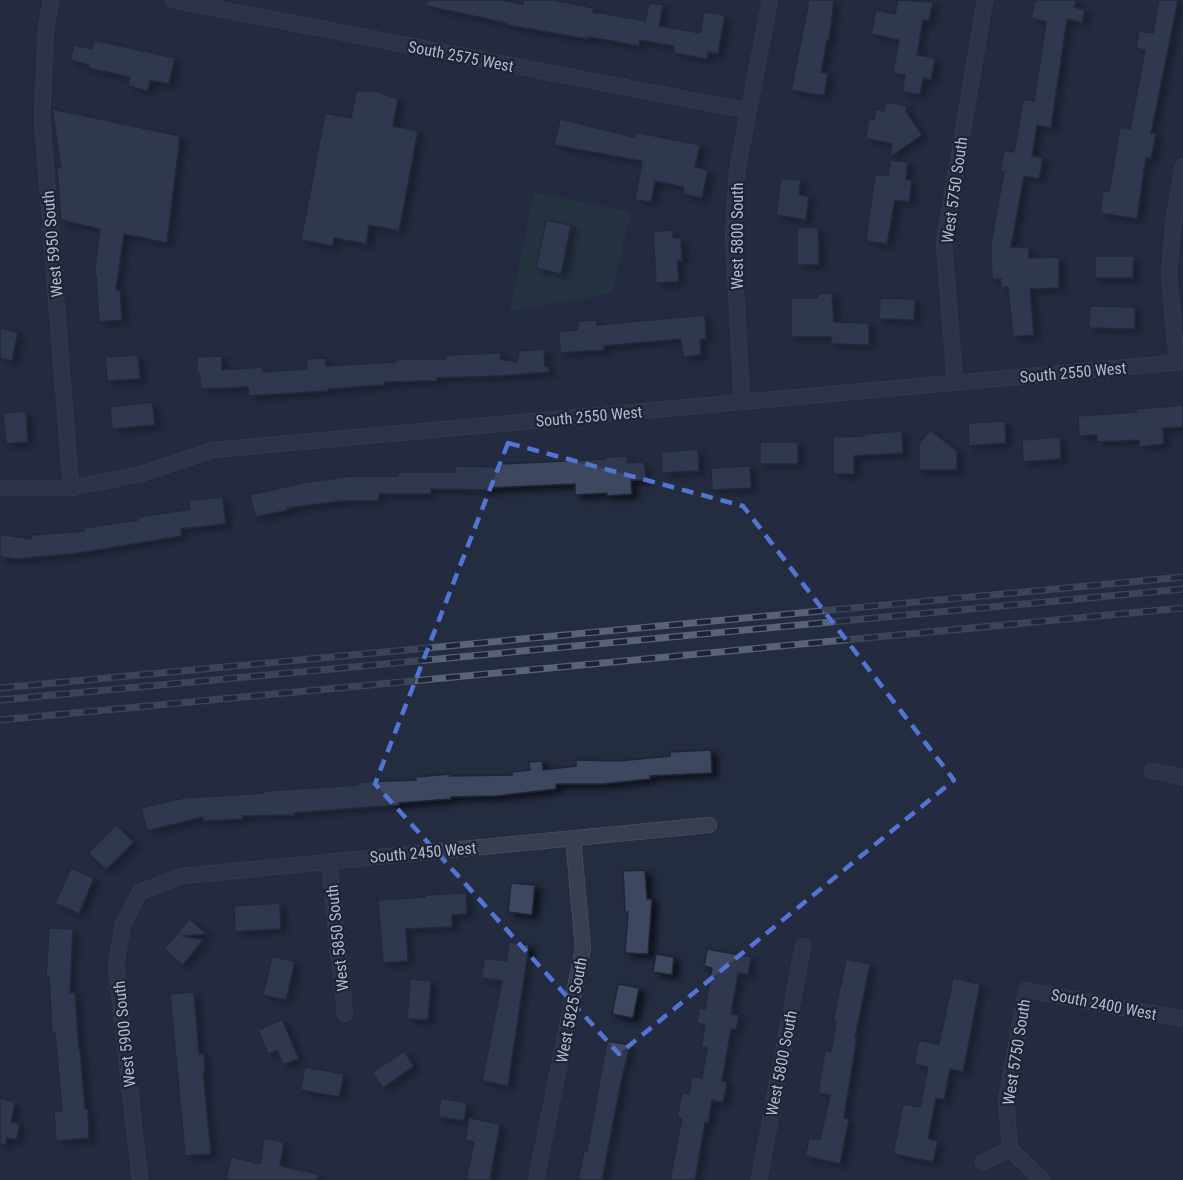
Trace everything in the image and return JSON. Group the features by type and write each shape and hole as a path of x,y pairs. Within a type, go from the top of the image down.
{"street":[{"name":"West 5950 South","path":"51,0 46,29 42,119 71,488"},
{"name":"South 2575 West","path":"172,0 749,111"},
{"name":"West 5800 South","path":"742,402 733,235 737,171 770,0"},
{"name":"West 5750 South","path":"955,382 944,243 985,0"},
{"path":"1180,362 1169,273 1174,218 1183,167"},
{"name":"South 2550 West","path":"0,488 71,488 141,474 213,450 1180,362"},
{"path":"1152,771 1183,777"},
{"name":"South 2450 West","path":"141,892 182,876 709,825"},
{"name":"West 5825 South","path":"536,1180 583,948 573,838"},
{"name":"West 5850 South","path":"329,861 345,1014"},
{"name":"West 5900 South","path":"140,1180 116,964 123,924 141,892"},
{"name":"West 5800 South","path":"759,1180 803,946"},
{"name":"West 5750 South","path":"1010,1149 1006,1101 1026,990"},
{"name":"South 2400 West","path":"1026,990 1183,1019"},
{"path":"983,1162 1010,1149 1042,1180"}],"highlighted area":[{"path":"508,443 743,506 954,780 619,1054 375,784"}],"green space":[{"path":"534,193 631,212 611,293 510,311"}],"building":[{"path":"427,0 502,0 523,4 523,0 553,0 594,8 593,12 645,21 649,3 663,5 659,26 700,33 704,12 725,15 718,54 708,52 707,59 673,53 674,46 640,40 639,46 507,25 507,23 426,6"},
{"path":"809,0 834,0 829,41 827,40 821,72 828,73 824,96 791,90"},
{"path":"898,0 933,2 929,21 923,20 917,55 935,58 931,80 923,78 920,95 902,92 905,75 893,73 899,40 871,34 876,10 895,14"},
{"path":"1035,0 1076,0 1074,7 1085,10 1082,23 1067,19 1051,128 1037,125 1032,156 1043,158 1039,179 1024,176 1011,247 1029,247 1029,258 1059,257 1059,288 1030,289 1034,335 1013,337 1008,287 1001,288 1001,279 992,279 991,243 1004,172 1000,172 1004,150 1014,152 1023,99 1034,101 1046,22 1031,18"},
{"path":"1159,0 1178,0 1151,133 1156,133 1151,159 1146,158 1137,219 1100,213 1103,191 1109,192 1120,127 1130,129 1145,50 1136,48 1139,31 1153,33"},
{"path":"94,40 175,58 169,84 150,80 148,91 128,86 130,77 88,68 89,65 70,60 74,45 92,49"},
{"path":"356,91 376,91 398,99 393,126 418,131 399,231 369,225 366,244 334,238 333,246 301,240 325,113 351,118"},
{"path":"886,102 907,106 906,111 922,135 890,157 892,144 865,138 869,119 874,120 876,109 884,111"},
{"path":"52,109 180,136 167,243 124,234 116,290 120,290 122,320 99,322 96,276 94,276 100,229 61,220 57,167 61,168"},
{"path":"560,119 634,137 635,132 700,145 695,167 708,170 702,198 683,194 684,187 655,181 651,202 635,200 642,161 554,145"},
{"path":"890,160 908,162 906,180 912,180 909,202 895,200 887,244 866,241 875,174 888,176"},
{"path":"781,178 801,180 799,195 809,196 806,220 776,215"},
{"path":"546,220 571,225 561,274 536,268"},
{"path":"818,227 819,265 797,265 797,228"},
{"path":"673,230 673,238 681,238 682,261 677,261 679,282 656,283 653,232"},
{"path":"1095,256 1134,256 1133,278 1095,278"},
{"path":"832,293 834,322 869,323 869,345 831,344 831,337 791,337 791,298 818,298 818,294"},
{"path":"880,298 915,299 914,320 879,319"},
{"path":"1090,306 1135,307 1135,329 1089,328"},
{"path":"705,315 706,339 700,340 701,355 683,357 681,339 604,346 604,350 560,353 559,331 578,330 578,321 597,320 597,325"},
{"path":"0,328 18,332 12,361 0,358"},
{"path":"544,349 545,366 549,367 549,372 437,378 437,381 384,382 384,385 328,389 328,391 249,396 248,387 201,389 199,374 197,374 197,357 222,356 222,370 263,367 263,372 307,369 306,359 326,358 326,366 396,362 396,359 446,359 446,355 501,353 500,359 517,362 519,351"},
{"path":"138,355 140,379 107,381 105,357"},
{"path":"152,402 155,425 112,429 110,407"},
{"path":"1183,405 1183,427 1163,428 1164,444 1139,447 1139,440 1097,442 1097,435 1079,436 1078,416 1136,412 1136,409"},
{"path":"26,411 28,442 6,444 3,413"},
{"path":"1005,421 1006,443 969,446 968,423"},
{"path":"930,430 957,451 957,470 919,470 919,444"},
{"path":"902,431 903,453 854,456 854,474 833,474 833,437"},
{"path":"1060,437 1061,459 1023,462 1022,440"},
{"path":"760,442 798,442 798,464 760,464"},
{"path":"698,449 699,471 662,473 661,452"},
{"path":"627,456 627,463 644,462 646,480 631,480 632,494 575,495 575,484 488,488 488,490 431,489 431,494 379,494 378,501 342,501 287,508 288,510 255,517 250,495 307,482 352,476 398,476 399,472 455,472 455,466 501,467 501,464"},
{"path":"750,466 751,488 712,490 711,468"},
{"path":"223,497 226,524 181,529 182,536 72,554 16,559 0,557 0,534 31,539 31,535 84,531 84,528 190,509 189,500"},
{"path":"711,750 712,773 650,776 650,779 603,784 556,784 556,789 496,796 451,797 451,799 399,803 399,805 294,813 294,815 242,816 243,819 203,821 203,817 147,831 141,808 183,798 358,785 358,782 416,780 415,777 450,774 450,776 512,775 512,772 530,770 529,762 542,761 543,770 576,766 576,760 619,761 670,756 670,752"},
{"path":"116,825 134,842 106,870 88,853"},
{"path":"71,868 94,878 79,914 55,903"},
{"path":"645,870 647,899 652,899 648,954 625,953 628,912 625,912 623,871"},
{"path":"511,883 535,885 532,915 508,912"},
{"path":"466,893 467,914 452,915 452,927 406,929 408,961 383,963 378,900"},
{"path":"280,903 281,929 235,932 234,906"},
{"path":"189,919 207,934 182,936 203,940 183,965 164,949"},
{"path":"49,928 73,929 70,993 75,993 89,1138 56,1141 54,1111 62,1111 55,1033 52,1033 49,977 46,977"},
{"path":"509,942 529,945 508,1086 482,1081 502,981 481,978 485,958 506,961"},
{"path":"707,949 751,957 748,975 738,973 731,1014 739,1015 736,1030 731,1029 722,1081 727,1082 723,1103 712,1100 708,1123 705,1122 695,1180 670,1180 682,1118 677,1117 682,1093 689,1094 692,1076 702,1078 707,1048 701,1047 705,1025 697,1023 699,1008 705,1009 712,968 704,966"},
{"path":"656,954 674,957 672,975 653,972"},
{"path":"272,956 295,962 286,1000 263,995"},
{"path":"846,959 870,964 855,1037 857,1037 844,1118 849,1119 840,1164 805,1156 809,1138 820,1140 830,1095 818,1093 825,1051 831,1051 836,1022 833,1021"},
{"path":"953,978 980,984 963,1072 950,1069 944,1100 936,1098 928,1139 938,1141 933,1162 893,1154 903,1104 920,1107 928,1067 914,1064 919,1040 939,1044"},
{"path":"410,979 431,981 428,1020 407,1019"},
{"path":"618,984 639,988 633,1018 612,1014"},
{"path":"194,992 199,1054 204,1054 205,1071 203,1071 211,1154 185,1156 170,994"},
{"path":"282,1019 299,1059 283,1065 277,1051 268,1054 258,1030"},
{"path":"607,1041 630,1045 602,1180 578,1180 584,1150 587,1151"},
{"path":"404,1051 414,1066 383,1088 372,1073"},
{"path":"305,1067 344,1074 339,1097 300,1090"},
{"path":"0,1098 15,1102 11,1122 20,1124 16,1140 7,1138 6,1145 0,1144"},
{"path":"441,1098 467,1103 464,1121 438,1117"},
{"path":"469,1118 500,1124 490,1180 466,1180 474,1142 465,1140"},
{"path":"264,1138 284,1142 280,1166 318,1174 317,1180 226,1180 231,1157 260,1164"}],"railway":[{"path":"0,688 1183,577"},
{"path":"0,700 1183,589"},
{"path":"0,720 1183,608"}]}
